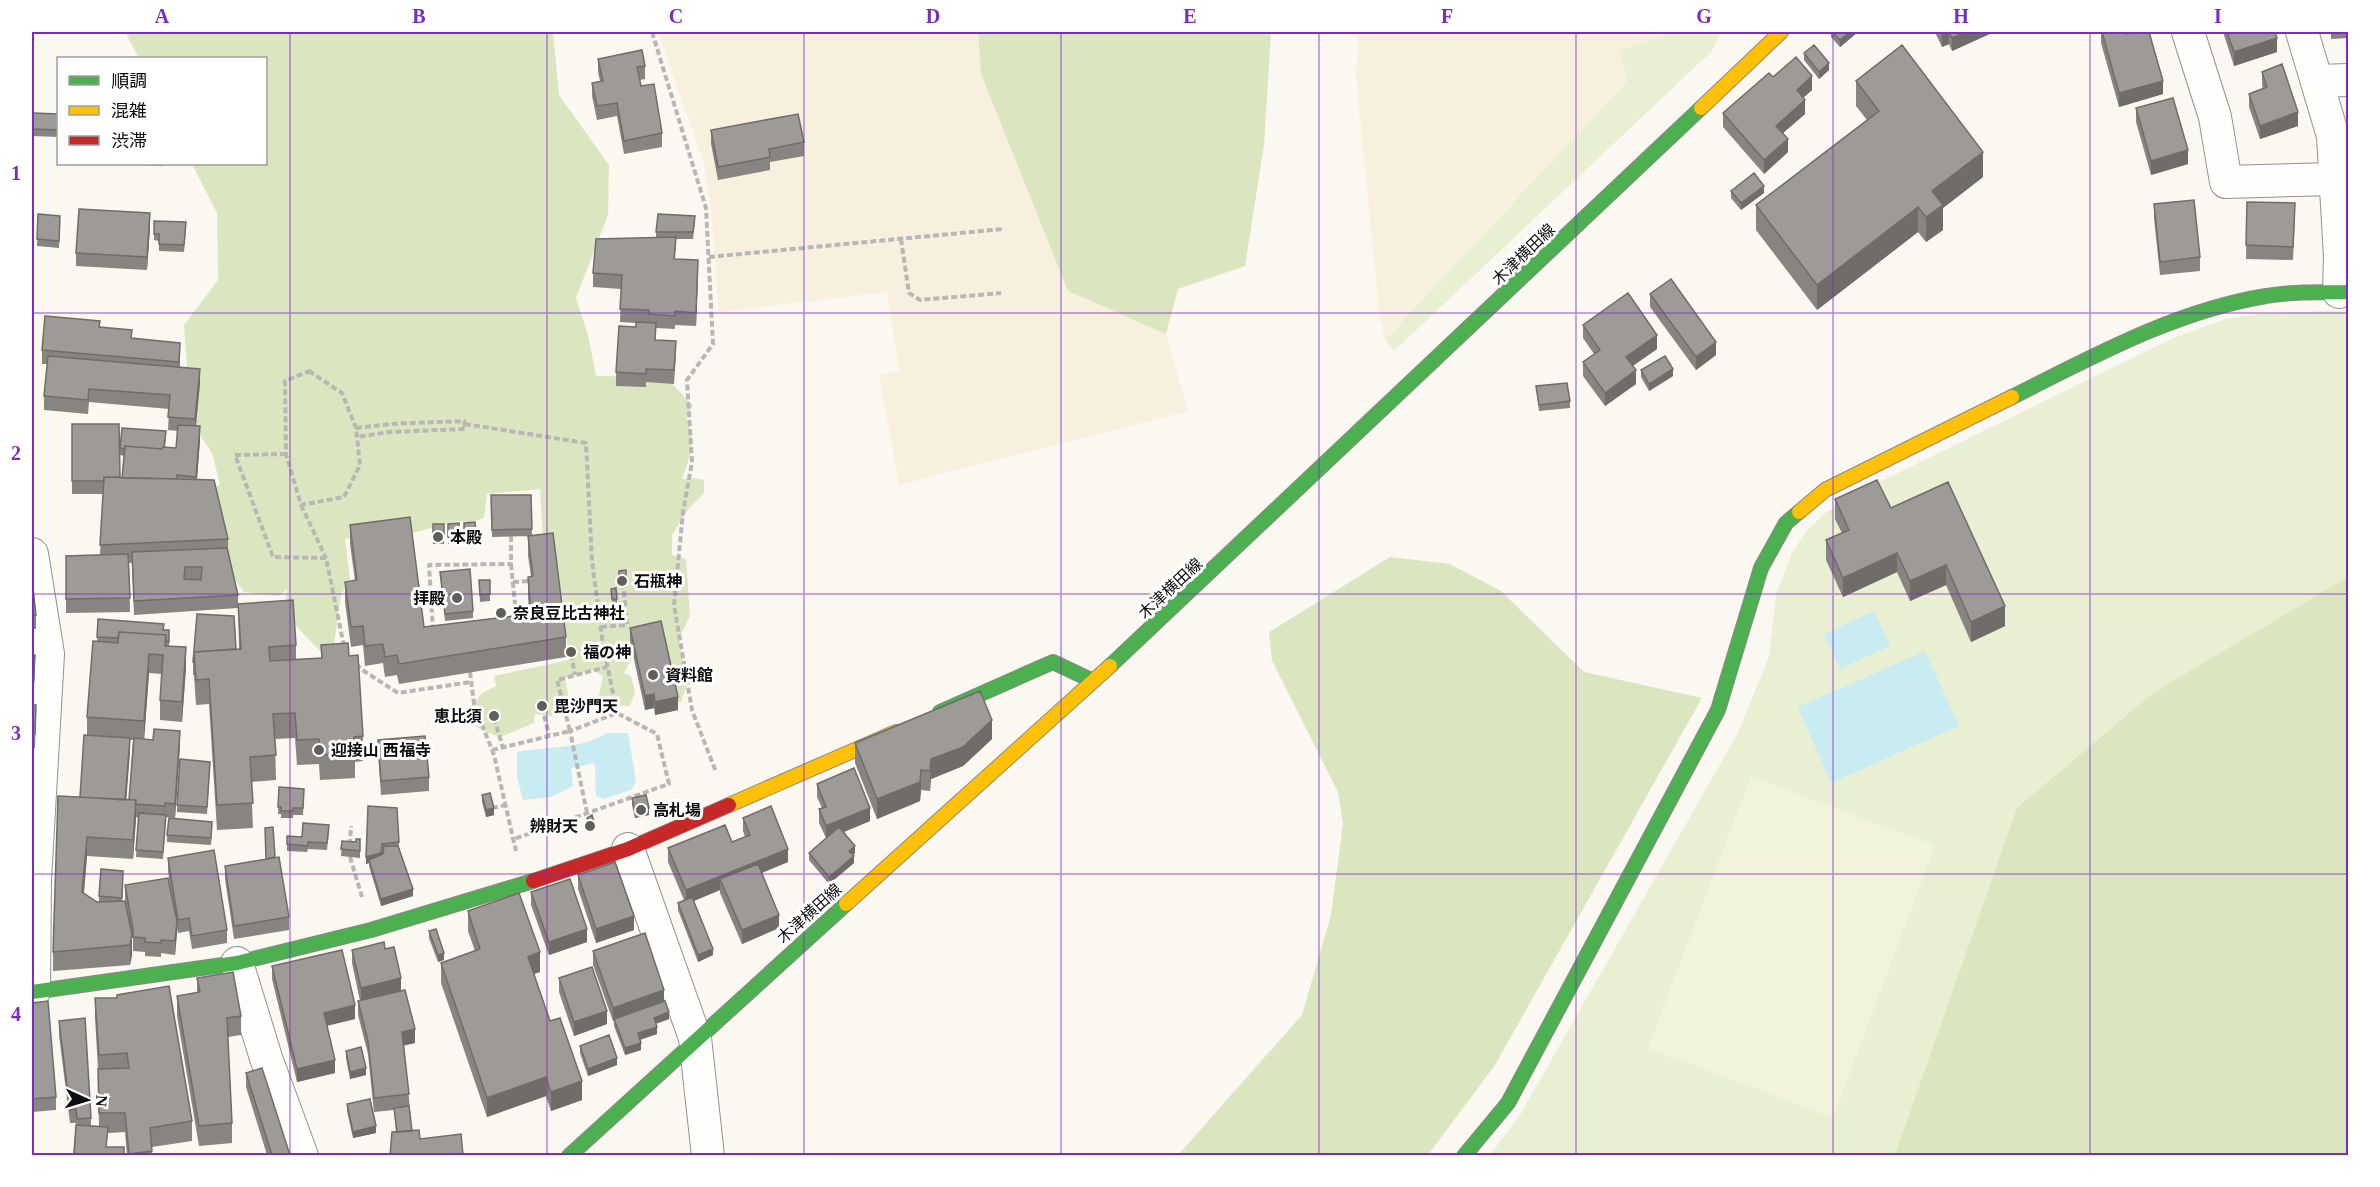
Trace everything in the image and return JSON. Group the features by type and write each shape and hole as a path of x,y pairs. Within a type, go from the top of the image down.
{"street":[{"name":"木津横田線","path":"569,1155 695,1038 1222,563 1781,32"},
{"path":"2188,32 2215,117 2226,182 2334,179"},
{"path":"1464,1155 1508,1103 1718,710 1761,568 1786,523 1825,490 2105,350 2168,322 2223,304 2269,295 2344,292 2334,179 2333,81 2302,32"},
{"path":"32,555 40,654 33,991 237,963 371,930 628,849 1053,662 1093,681"},
{"path":"628,849 695,1038 708,1155"},
{"path":"237,963 266,1058 302,1155"}],"path":[{"path":"652,32 706,208 713,345 687,381 692,462 683,512 674,605 692,710 728,806"},
{"path":"709,257 1003,229"},
{"path":"901,239 909,293 920,300 1001,293"},
{"path":"301,505 344,497 360,465 356,428 342,393 309,371 285,381 286,454 301,505 326,558 345,653"},
{"path":"356,428 464,421 465,424 586,444 592,561 601,627 617,712 657,734 669,784 514,839"},
{"path":"357,437 389,432 465,429 465,424"},
{"path":"286,454 235,455 273,556 326,558"},
{"path":"511,536 511,564 517,624 433,630 429,566 511,564"},
{"path":"454,558 454,565"},
{"path":"513,582 531,581"},
{"path":"601,627 627,625 622,584"},
{"path":"465,622 466,635"},
{"path":"571,654 575,675"},
{"path":"352,659 364,671 398,693 471,682"},
{"path":"587,813 557,680 608,667"},
{"path":"470,672 474,704 492,750 514,839 522,884"},
{"path":"542,707 549,735"},
{"path":"492,750 570,731 617,712"},
{"path":"494,718 503,747"},
{"path":"492,808 506,804"},
{"path":"350,848 351,826"}],"shaded area":[{"path":"658,32 978,32 981,74 1068,290 1166,334 1188,411 899,485 879,375 899,371 887,292 719,312 711,208 703,161"},
{"path":"1358,32 1676,32 1620,51 1627,81 1385,340 1379,310 1356,77"}],"green space":[{"path":"125,32 553,32 559,95 609,165 608,215 576,298 588,335 596,376 666,377 693,406 686,417 692,441 682,479 704,480 704,493 689,508 672,535 672,555 686,559 690,616 679,638 687,685 681,702 664,705 638,647 624,673 631,676 635,692 630,706 605,705 598,700 603,676 593,670 565,678 569,699 552,716 535,714 534,723 500,737 479,729 473,722 470,709 482,693 496,686 494,676 569,660 555,548 543,540 540,489 487,494 484,518 470,522 457,521 402,536 367,533 345,539 350,579 341,595 334,645 324,655 297,627 286,611 287,589 279,596 244,592 213,550 204,498 220,484 212,453 195,428 188,382 184,325 218,280 217,213 193,165 267,165 267,57 138,57"},
{"path":"978,32 1271,32 1264,145 1245,266 1178,289 1166,334 1068,291 981,74"},
{"path":"1676,32 1721,32 1712,51 1394,351 1385,340 1627,81 1619,51"},
{"path":"2348,311 2348,1155 1489,1156 1520,1115 1738,733 1769,657 1776,595 1792,553 1806,532 1824,514 1849,497 2171,339 2226,319 2259,314"},
{"path":"1390,557 1450,564 1501,591 1584,672 1702,698 1495,1065 1428,1155 1178,1155 1302,1015 1331,915 1343,824 1338,792 1272,661 1269,632"},
{"path":"2348,577 2348,1155 1895,1155 2017,808 2153,693"},
{"path":"1751,776 1935,846 1833,1118 1648,1048"}],"water":[{"path":"1874,611 1890,646 1840,669 1824,634"},
{"path":"1925,651 1959,726 1831,783 1798,707"},
{"path":"607,733 628,733 636,782 631,790 604,799 596,796 595,763 571,768 573,786 551,797 523,800 517,777 517,752 575,745"}],"building":[{"path":"1832,32 1850,32 1840,40"},
{"path":"1949,32 1965,32 1952,38"},
{"path":"2102,32 2125,32 2126,34 2149,32 2163,81 2119,93"},
{"path":"2227,32 2275,32 2277,38 2234,52"},
{"path":"1814,45 1829,63 1819,72 1804,53"},
{"path":"1902,45 1983,152 1932,191 1943,205 1926,217 1918,207 1817,285 1756,205 1879,111 1856,81"},
{"path":"642,50 645,66 637,67 641,86 654,84 662,133 624,141 617,103 597,106 592,83 603,81 598,59"},
{"path":"1796,57 1812,76 1797,90 1805,100 1776,126 1788,139 1764,160 1723,113 1769,73 1773,77"},
{"path":"2282,64 2298,112 2260,126 2249,94 2267,87 2262,72"},
{"path":"2173,98 2188,150 2151,161 2136,108"},
{"path":"33,113 57,114 57,130 32,129"},
{"path":"798,114 804,142 769,149 770,157 718,167 711,130"},
{"path":"1754,173 1764,186 1741,203 1731,191"},
{"path":"2194,200 2200,257 2160,262 2154,204"},
{"path":"2247,202 2295,203 2293,247 2246,245"},
{"path":"79,209 150,213 147,257 76,253"},
{"path":"38,214 60,216 59,241 37,239"},
{"path":"658,214 695,216 693,232 656,232"},
{"path":"154,221 186,222 184,245 159,244 159,234 154,234"},
{"path":"676,237 674,259 698,260 696,313 675,311 675,316 649,314 649,310 620,309 622,275 593,273 596,239"},
{"path":"1671,279 1716,342 1696,357 1650,294"},
{"path":"1628,293 1657,335 1626,357 1636,370 1605,393 1583,362 1600,350 1583,325"},
{"path":"45,316 100,321 99,327 132,330 131,338 180,343 179,362 42,350"},
{"path":"636,322 656,323 655,340 676,341 674,370 646,369 646,374 616,372 619,326 636,327"},
{"path":"48,356 200,369 195,419 168,417 170,395 89,389 88,400 44,396"},
{"path":"1665,356 1673,369 1649,384 1641,370"},
{"path":"1567,383 1570,401 1539,405 1536,386"},
{"path":"72,424 119,424 120,477 104,477 104,481 72,481"},
{"path":"178,425 200,426 196,477 177,475 177,479 122,478 125,446 176,448"},
{"path":"122,428 166,431 164,447 162,449 125,446 125,449 120,448"},
{"path":"104,477 214,480 228,539 100,545"},
{"path":"1877,480 1891,508 1948,482 2005,606 1971,622 1946,565 1910,581 1897,553 1843,578 1826,540 1849,530 1835,499"},
{"path":"491,495 531,495 532,529 492,530"},
{"path":"410,517 424,627 531,614 528,577 533,576 528,536 553,533 566,637 399,664 397,655 385,657 383,644 365,646 363,626 351,627 345,582 357,580 350,525"},
{"path":"475,522 476,536 464,536 464,523"},
{"path":"459,523 460,536 448,537 448,524"},
{"path":"433,524 444,524 444,537 433,537"},
{"path":"227,548 238,595 134,601 132,552","holes":["185,567 202,567 201,580 184,579"]},
{"path":"128,554 130,598 66,599 66,556"},
{"name":"拝殿","path":"470,569 473,611 445,614 440,572"},
{"path":"626,570 626,577 619,577 619,571"},
{"path":"32,579 36,615 32,616"},
{"path":"479,580 490,580 490,594 480,595"},
{"path":"616,588 617,599 612,599 611,589"},
{"path":"293,600 296,645 269,647 270,661 322,658 321,645 348,643 349,656 358,655 363,736 354,737 355,753 320,755 319,739 297,740 295,713 273,714 276,755 250,757 253,803 217,805 209,679 196,680 194,652 241,649 238,604"},
{"path":"197,614 234,616 236,649 194,652 193,662"},
{"path":"98,619 164,624 163,630 169,630 169,642 166,641 166,635 119,632 118,638 97,637"},
{"name":"資料館","path":"661,621 678,697 655,702 654,694 645,696 630,628"},
{"path":"119,632 166,635 165,646 186,647 182,702 160,700 163,655 149,654 144,721 87,717 93,641 118,643"},
{"path":"32,655 35,655 32,705"},
{"path":"980,691 992,720 963,747 931,759 930,771 921,770 920,782 877,799 855,743"},
{"path":"32,705 36,705 35,734 32,734"},
{"path":"154,729 180,731 175,804 165,803 165,806 135,804 136,800 129,800 134,738 153,740"},
{"path":"84,735 130,738 125,800 80,797"},
{"path":"425,736 429,777 381,781 378,740"},
{"path":"180,759 210,762 207,807 177,805"},
{"path":"854,768 870,808 826,826 819,809 826,807 817,784"},
{"path":"279,787 304,789 303,808 281,811 281,807 278,807"},
{"path":"490,793 494,808 486,810 482,795"},
{"path":"646,795 649,808 635,811 632,798"},
{"path":"58,796 136,800 133,840 87,837 82,892 97,902 125,901 132,935 130,945 53,952"},
{"path":"368,806 397,808 399,842 382,844 381,853 366,857"},
{"path":"771,806 788,849 686,890 668,848 725,825 732,842 750,835 743,818"},
{"path":"139,813 166,815 163,852 136,850"},
{"path":"592,815 594,822 589,823 587,818"},
{"path":"169,818 212,822 211,838 167,835"},
{"path":"303,823 329,825 327,843 308,842 307,846 287,844 287,836 302,837"},
{"path":"273,827 275,857 266,859 265,828"},
{"path":"839,827 855,846 849,851 854,856 829,877 809,853"},
{"path":"356,839 360,839 360,851 341,849 342,841 356,842"},
{"path":"384,846 398,846 413,889 381,899 369,860 383,854"},
{"path":"214,850 227,930 192,936 189,918 178,920 168,858"},
{"path":"279,857 289,917 234,926 225,866"},
{"path":"615,862 634,916 596,929 578,875"},
{"path":"758,864 779,915 742,930 720,879"},
{"path":"101,869 123,871 122,898 99,896"},
{"path":"168,878 177,921 175,941 145,942 145,938 133,937 125,885"},
{"path":"570,879 587,929 549,942 531,892"},
{"path":"519,893 540,952 528,957 550,1021 560,1018 582,1081 551,1092 546,1077 487,1098 441,963 480,949 468,911"},
{"path":"692,897 713,949 698,955 678,903"},
{"path":"436,929 444,953 438,955 429,931"},
{"path":"645,933 664,990 613,1008 593,951"},
{"path":"384,942 385,949 394,947 401,978 361,988 352,950"},
{"path":"342,950 355,1005 324,1013 335,1060 297,1069 272,966"},
{"path":"592,967 607,1011 574,1022 559,978"},
{"path":"233,972 241,1016 227,1018 232,1123 199,1126 177,996 200,992 197,978"},
{"path":"169,986 192,1121 150,1128 152,1151 129,1154 125,1113 99,1113 98,1069 129,1068 127,1053 99,1055 95,998 117,998 117,995"},
{"path":"405,990 415,1029 402,1032 409,1094 374,1098 368,1041 358,1001"},
{"path":"48,1001 56,1097 32,1099 32,1003"},
{"path":"665,1001 669,1012 654,1018 657,1027 638,1033 641,1043 625,1048 614,1019"},
{"path":"85,1018 91,1118 77,1119 76,1109 70,1110 59,1021"},
{"path":"609,1035 617,1058 588,1069 580,1046"},
{"path":"361,1047 366,1068 350,1072 346,1051"},
{"path":"262,1068 290,1155 272,1155 246,1073"},
{"path":"370,1099 376,1126 353,1132 347,1104"},
{"path":"409,1106 412,1131 397,1132 394,1108"},
{"path":"76,1125 108,1127 106,1147 124,1147 124,1155 74,1155"},
{"path":"419,1130 420,1139 461,1134 463,1155 390,1155 392,1132"}],"traffic: fast":[{"path":"1110,666 1701,108"},
{"path":"2012,397 2136,337 2199,312 2276,294 2348,292"},
{"path":"1464,1156 1508,1103 1718,710 1761,568 1786,523 1799,512"},
{"path":"940,712 1053,662 1093,681"},
{"path":"32,992 237,963 371,930 533,881"},
{"path":"569,1156 846,904"}],"traffic: slow":[{"path":"1701,108 1781,32"},
{"path":"1799,512 1825,490 2012,397"},
{"path":"846,904 1110,666"},
{"path":"729,805 896,732"}],"traffic: jam":[{"path":"533,881 628,849 729,805"}],"place":[{"name":"本殿","path":"438,537"},
{"name":"石瓶神","path":"622,581"},
{"name":"拝殿","path":"457,598"},
{"name":"奈良豆比古神社","path":"501,613"},
{"name":"福の神","path":"571,652"},
{"name":"資料館","path":"653,675"},
{"name":"毘沙門天","path":"542,706"},
{"name":"恵比須","path":"494,716"},
{"name":"迎接山 西福寺","path":"319,750"},
{"name":"高札場","path":"641,810"},
{"name":"辨財天","path":"590,826"}]}
